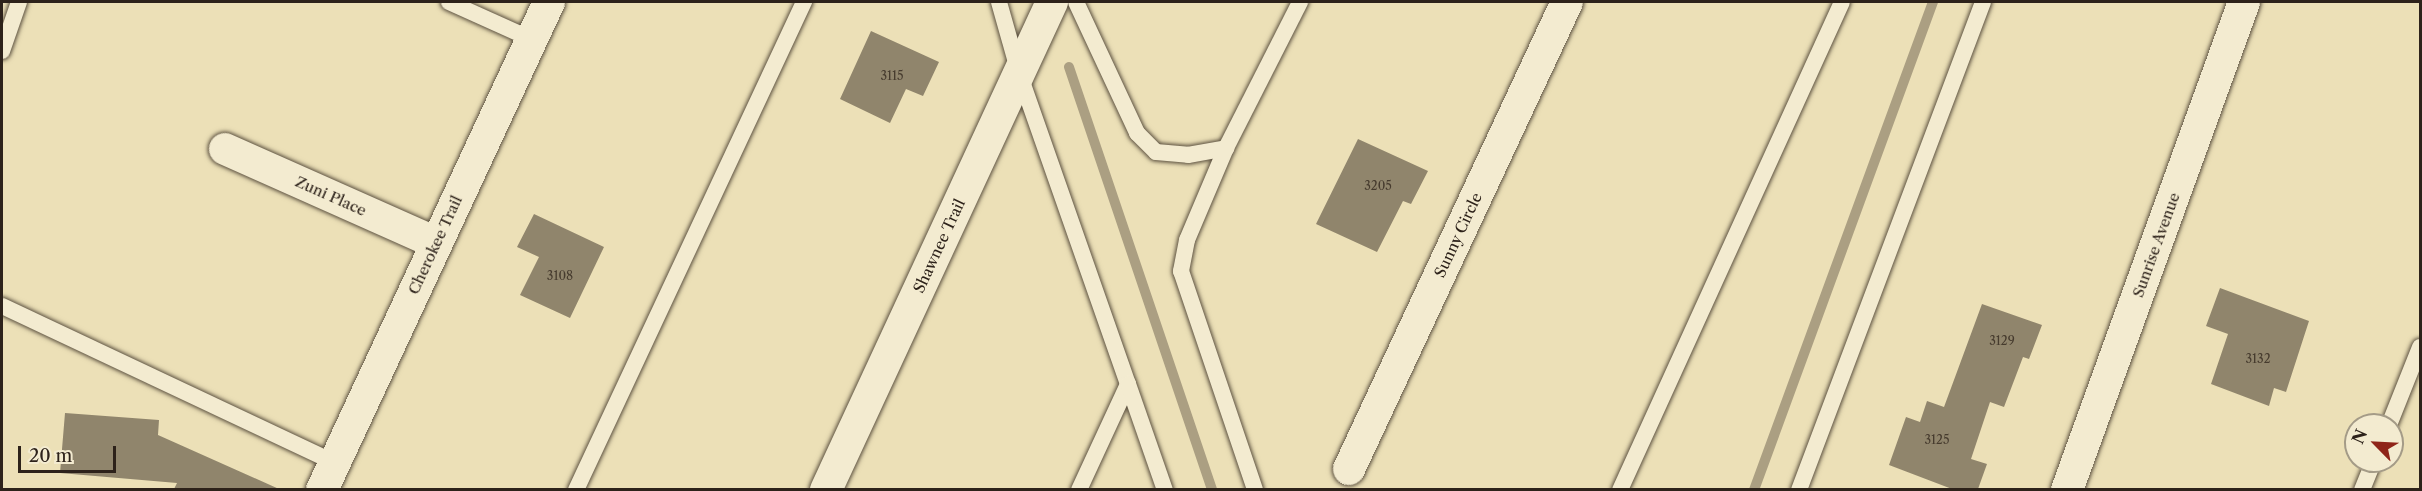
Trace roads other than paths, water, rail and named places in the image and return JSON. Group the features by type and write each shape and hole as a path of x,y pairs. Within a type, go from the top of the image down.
{"street":[{"name":"Cherokee Trail","path":"328,476 549,2"},
{"name":"Shawnee Trail","path":"826,489 1052,2"},
{"name":"Sunny Circle","path":"1349,469 1567,2"},
{"name":"Sunrise Avenue","path":"2067,489 2244,2"},
{"name":"Zuni Place","path":"225,149 436,243"}],"lane":[{"path":"2,51 19,2"},
{"path":"449,2 531,39"},
{"path":"576,489 804,2"},
{"path":"999,2 1019,73 1165,489"},
{"path":"1076,2 1143,139 1156,152 1188,155 1226,148"},
{"path":"1256,489 1181,271 1187,240 1226,148 1300,2"},
{"path":"1620,489 1842,2"},
{"path":"1799,489 1983,2"},
{"path":"2,306 328,476"},
{"path":"2393,413 2421,347"},
{"path":"1079,489 1128,384"},
{"path":"2362,489 2369,473"}],"waterway":[{"path":"1754,490 1933,2"},
{"path":"1069,67 1212,490"}]}
